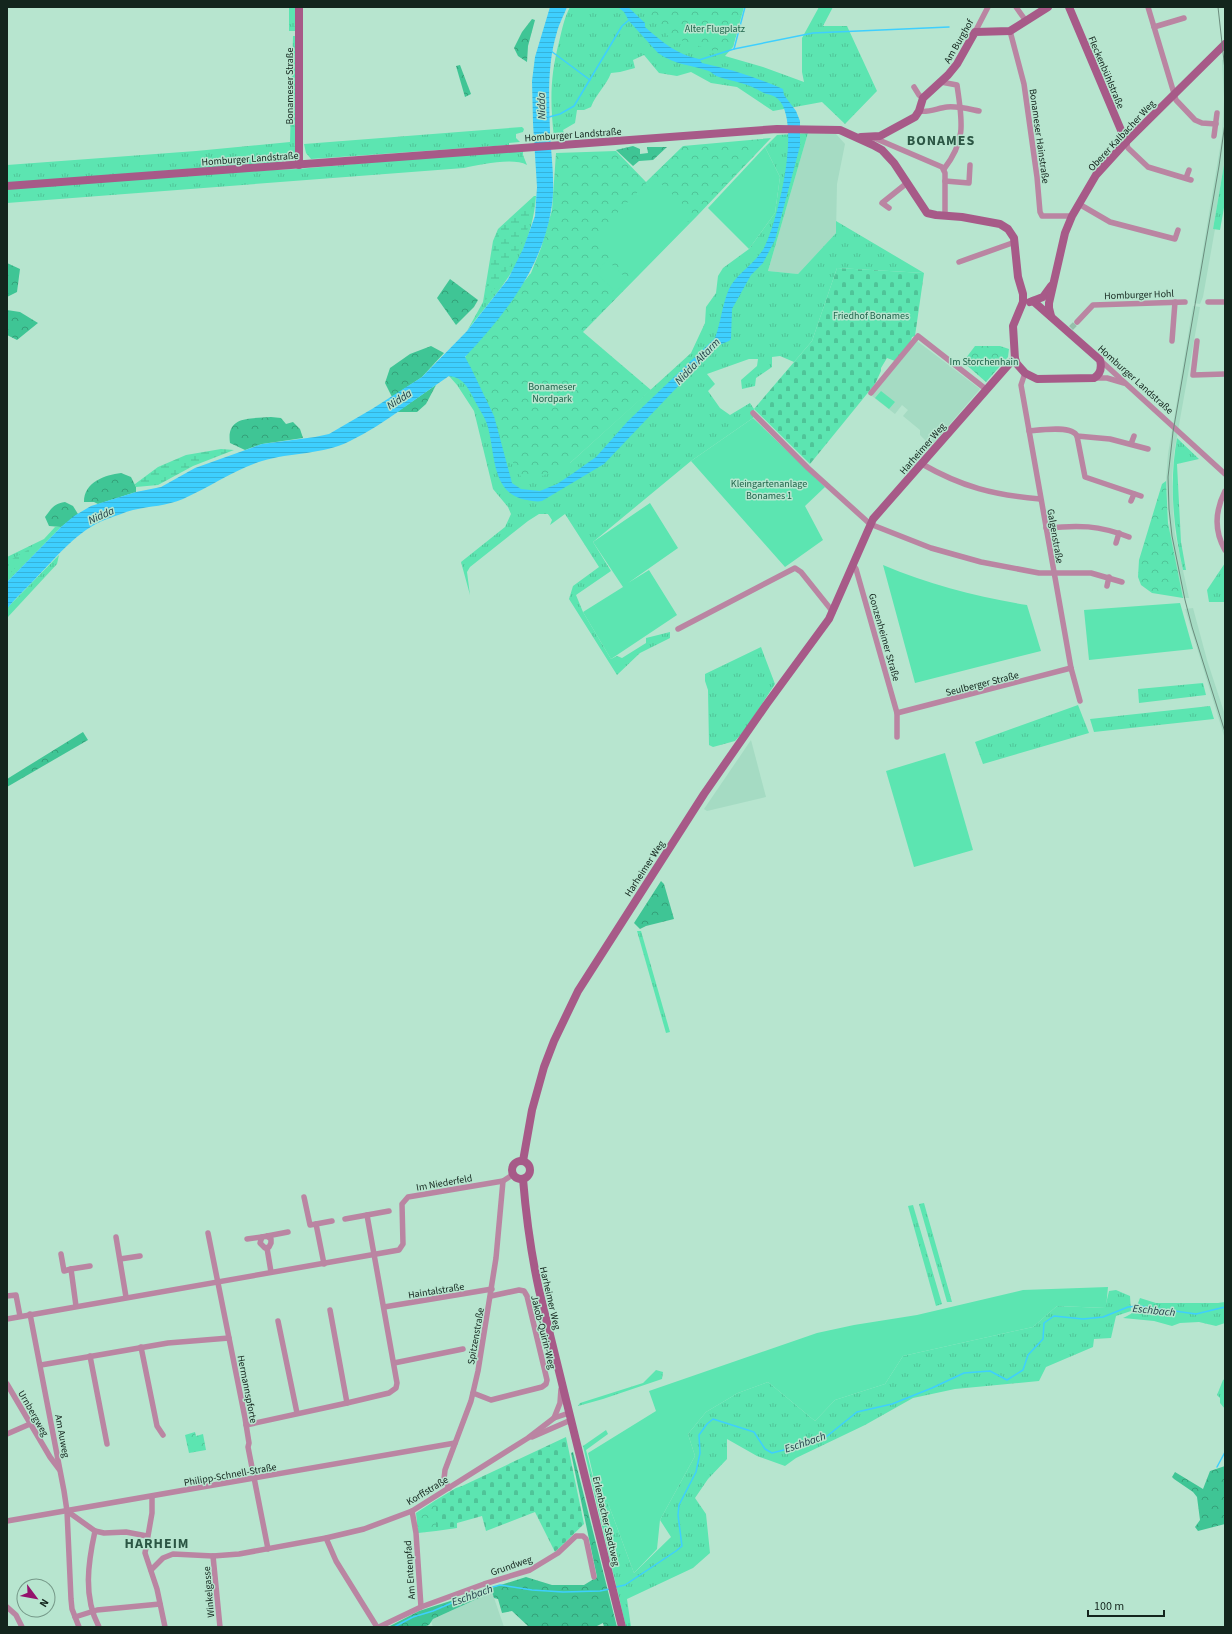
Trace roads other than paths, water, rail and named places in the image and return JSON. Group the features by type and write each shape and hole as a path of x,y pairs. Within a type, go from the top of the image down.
{"street":[{"name":"Bonameser Straße","path":"299,7 299,165"},
{"name":"Am Burghof","path":"877,143 880,136 915,117 924,98 957,64 988,7"},
{"path":"1016,7 1026,22"},
{"path":"975,32 1010,31 1048,7"},
{"name":"Fleckenbühlstraße","path":"1069,7 1128,148 1148,167 1188,179 1188,170"},
{"path":"1148,7 1176,100 1195,120 1202,123 1216,124"},
{"path":"1154,26 1184,18"},
{"name":"Bonameser Hainstraße","path":"1010,31 1024,84 1037,177 1040,212 1042,216 1072,216"},
{"name":"Oberer Kalbacher Weg","path":"1051,316 1049,308 1053,281 1065,233 1072,216 1100,170 1126,142 1225,44"},
{"path":"941,82 957,85 960,107 960,141 956,151 944,170 946,181 945,215"},
{"path":"914,87 919,95 924,98"},
{"path":"919,110 924,112 940,108 960,107 979,111"},
{"path":"1214,136 1217,113"},
{"name":"Homburger Landstraße","path":"7,186 781,129 843,130 858,137 942,167 944,170"},
{"path":"877,143 894,163 927,213 962,216 1000,224 1008,229 1015,242 1018,277 1023,294 1022,302 1013,326 1015,359 1017,364 1025,373 1032,377 1043,379 1115,379 1126,383"},
{"path":"946,181 969,183 970,165"},
{"path":"889,208 882,203 907,183"},
{"path":"1079,204 1110,222 1175,239 1178,230"},
{"path":"959,262 1015,242"},
{"name":"Oberer Kalbacher Weg","path":"1033,301 1043,297 1053,281"},
{"name":"Homburger Landstraße","path":"1033,301 1070,330 1100,360 1225,474"},
{"path":"1022,302 1033,301"},
{"path":"1172,341 1175,302"},
{"name":"Homburger Hohl","path":"1077,322 1093,304 1185,302"},
{"path":"1208,302 1225,302"},
{"path":"871,392 918,336 987,390"},
{"path":"1197,341 1193,375 1225,374"},
{"name":"Harheimer Weg","path":"523,1161 532,1110 544,1067 554,1041 578,991 704,794 833,612 870,524 1015,359"},
{"path":"1094,378 1100,370 1100,360"},
{"name":"Galgenstraße","path":"1025,373 1022,385 1040,499 1071,668 1080,701"},
{"path":"753,413 808,468 870,524 931,548 975,561 1031,572 1082,572 1109,577 1122,582"},
{"path":"1029,431 1069,430 1075,433 1077,436 1086,477 1141,496"},
{"path":"1077,436 1099,437 1148,448"},
{"path":"1131,444 1134,436"},
{"path":"922,464 941,475 968,486 1012,497 1040,499"},
{"path":"1225,491 1218,510 1216,522 1219,536 1225,550"},
{"path":"1131,501 1134,494"},
{"path":"1046,528 1082,526 1101,528 1129,537"},
{"path":"1116,543 1119,533"},
{"name":"Gonzenheimer Straße","path":"853,566 856,569 897,713 897,737"},
{"path":"678,629 795,568 801,572 833,612"},
{"path":"1107,586 1109,577"},
{"name":"Seulberger Straße","path":"897,713 1071,668"},
{"path":"523,1161 529,1165 530,1171 528,1176 519,1178 514,1174 512,1168 515,1163 523,1161"},
{"name":"Im Niederfeld","path":"7,1319 399,1250 403,1244 402,1204 408,1197 503,1181 506,1177 514,1174"},
{"name":"Harheimer Weg","path":"523,1178 533,1264 570,1417"},
{"name":"Spitzenstraße","path":"449,1488 444,1475 473,1393 491,1296 503,1181"},
{"path":"304,1196 310,1225 332,1221"},
{"path":"345,1219 389,1212"},
{"path":"246,1425 347,1403 393,1391 398,1383 367,1215"},
{"path":"316,1224 324,1264"},
{"path":"247,1239 288,1232"},
{"name":"Hermannspforte","path":"208,1233 246,1425 249,1443 248,1448 268,1549"},
{"path":"265,1236 260,1243 262,1247 267,1248 271,1272"},
{"path":"116,1237 126,1297"},
{"path":"61,1254 64,1271 90,1266"},
{"path":"120,1259 140,1256"},
{"path":"71,1269 76,1306"},
{"name":"Haintalstraße","path":"384,1307 492,1289"},
{"name":"Jakob-Quirin-Weg","path":"473,1393 492,1400 542,1387 546,1384 547,1380 527,1296 524,1291 519,1290 491,1296"},
{"path":"7,1296 16,1295 20,1316"},
{"path":"330,1310 347,1403"},
{"name":"Am Auweg","path":"30,1314 61,1470 67,1511 72,1608 79,1627"},
{"path":"278,1322 296,1414"},
{"path":"41,1365 168,1342 229,1338"},
{"path":"141,1347 157,1426 164,1435"},
{"path":"394,1363 463,1349"},
{"path":"90,1356 107,1444"},
{"path":"554,1418 560,1403 562,1383"},
{"name":"Urnbergweg","path":"7,1384 50,1457 61,1470"},
{"name":"Korffstraße","path":"151,1570 163,1558 173,1554 213,1556 239,1554 326,1538 364,1529 412,1511 528,1438 554,1418 570,1417"},
{"name":"Korffstraße","path":"528,1438 570,1417"},
{"name":"Erlenbacher Stadtweg","path":"570,1417 622,1627"},
{"path":"7,1434 30,1424"},
{"name":"Philipp-Schnell-Straße","path":"7,1521 455,1444"},
{"path":"152,1497 152,1513 145,1553 151,1570 165,1627"},
{"path":"67,1511 95,1531 104,1533 126,1532 147,1536"},
{"name":"Am Entenpfad","path":"378,1627 421,1607 416,1533 412,1511"},
{"path":"95,1531 89,1558 88,1571 92,1611 99,1627"},
{"name":"Grundweg","path":"421,1607 484,1584 530,1570 558,1553 574,1537 578,1536 583,1536 586,1539 594,1576"},
{"path":"326,1538 336,1561 378,1627"},
{"name":"Winkelgasse","path":"213,1556 220,1627"},
{"path":"75,1617 92,1611 108,1608 160,1604"},
{"path":"7,1607 16,1615 22,1627"}],"water":[{"path":"550,7 567,7 557,32 550,69 549,107 553,191 551,211 546,232 539,253 519,290 507,308 465,357 494,416 512,483 521,489 540,491 557,484 596,457 628,421 715,338 729,289 764,248 770,235 781,195 788,149 788,128 785,111 778,99 757,89 718,77 709,71 664,57 658,53 629,21 624,12 618,7 628,7 645,23 645,27 676,51 699,59 702,63 743,74 783,89 784,95 796,111 800,121 800,146 775,240 763,263 751,275 732,309 731,339 719,345 704,359 604,464 542,501 527,500 515,496 506,490 500,481 496,470 490,435 484,417 469,389 464,383 457,378 449,376 376,427 340,446 262,461 242,469 183,499 165,505 130,511 96,524 68,544 7,609 7,582 61,527 74,516 91,506 136,492 161,487 195,468 262,444 329,434 422,377 467,331 508,279 523,249 535,216 537,187 532,81 535,57"}],"waterway":[{"path":"699,60 734,49 745,7"},
{"name":"Nidda","path":"549,117 560,114 574,106 622,26 629,20"},
{"path":"734,49 813,33 949,27"},
{"path":"551,51 590,80"},
{"name":"Eschbach","path":"616,1587 625,1585 682,1546 678,1515 679,1505 696,1472 700,1453 699,1435 707,1424 713,1419 754,1432 765,1449 772,1453 807,1444 826,1437 857,1412 892,1404 964,1373 990,1371 1007,1380 1023,1370 1028,1355 1043,1339 1044,1323 1054,1316 1083,1319 1103,1317 1128,1307 1139,1306 1196,1314 1225,1307"},
{"path":"1217,1467 1225,1452"},
{"name":"Eschbach","path":"394,1627 413,1617 433,1611 482,1590 500,1585 532,1590 563,1592 600,1591 610,1589"}],"tunnel":[{"path":"1071,328 1077,322"}],"tram line":[{"path":"1218,7 1225,70"},
{"path":"1225,123 1219,166 1173,432 1168,477 1172,536 1185,600 1225,732"}],"district":[{"name":"BONAMES","path":"941,140"},
{"name":"HARHEIM","path":"157,1543"}],"park label":[{"name":"Alter Flugplatz","path":"715,28"},
{"name":"Friedhof Bonames","path":"871,315"},
{"name":"Im Storchenhain","path":"984,361"},
{"name":"Bonameser Nordpark","path":"552,392"},
{"name":"Kleingartenanlage Bonames 1","path":"769,488"}],"water label":[{"name":"Nidda Altarm","path":"697,361"}]}
